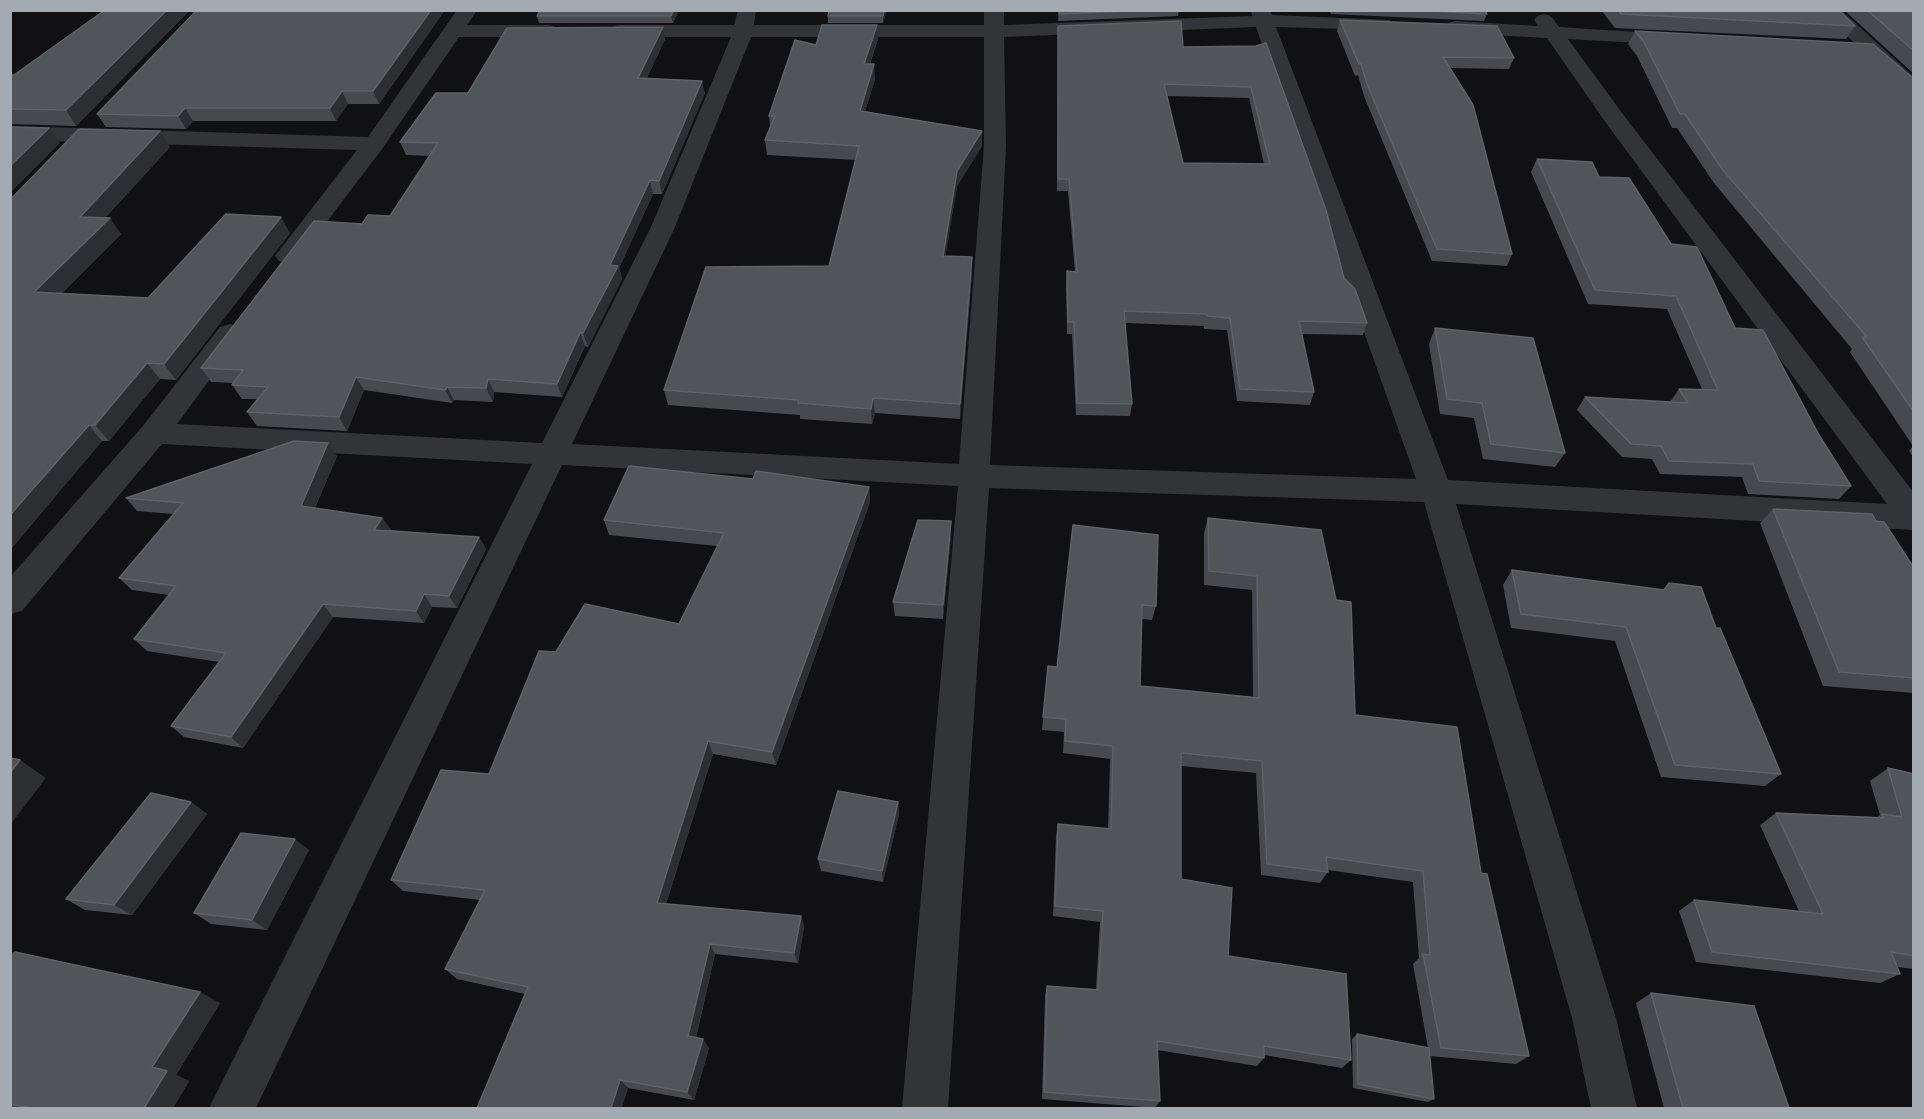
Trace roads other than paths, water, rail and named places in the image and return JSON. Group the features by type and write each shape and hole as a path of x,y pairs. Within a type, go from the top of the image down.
{"street":[{"path":"1536,10 1914,518"},
{"path":"1829,10 1914,89"},
{"path":"1262,16 1436,491 1594,1018 1614,1108"},
{"path":"604,31 745,21 995,21 1262,16 1403,24"},
{"path":"275,274 374,144 461,20 570,31"},
{"path":"232,1108 663,227 745,21"},
{"path":"925,1108 974,476 995,146 995,21"},
{"path":"1437,26 1695,40"},
{"path":"1837,47 1873,49"},
{"path":"68,152 100,119"},
{"path":"10,133 374,144"},
{"path":"10,601 154,433 246,312"},
{"path":"154,433 974,476 1436,491 1914,518"}]}
